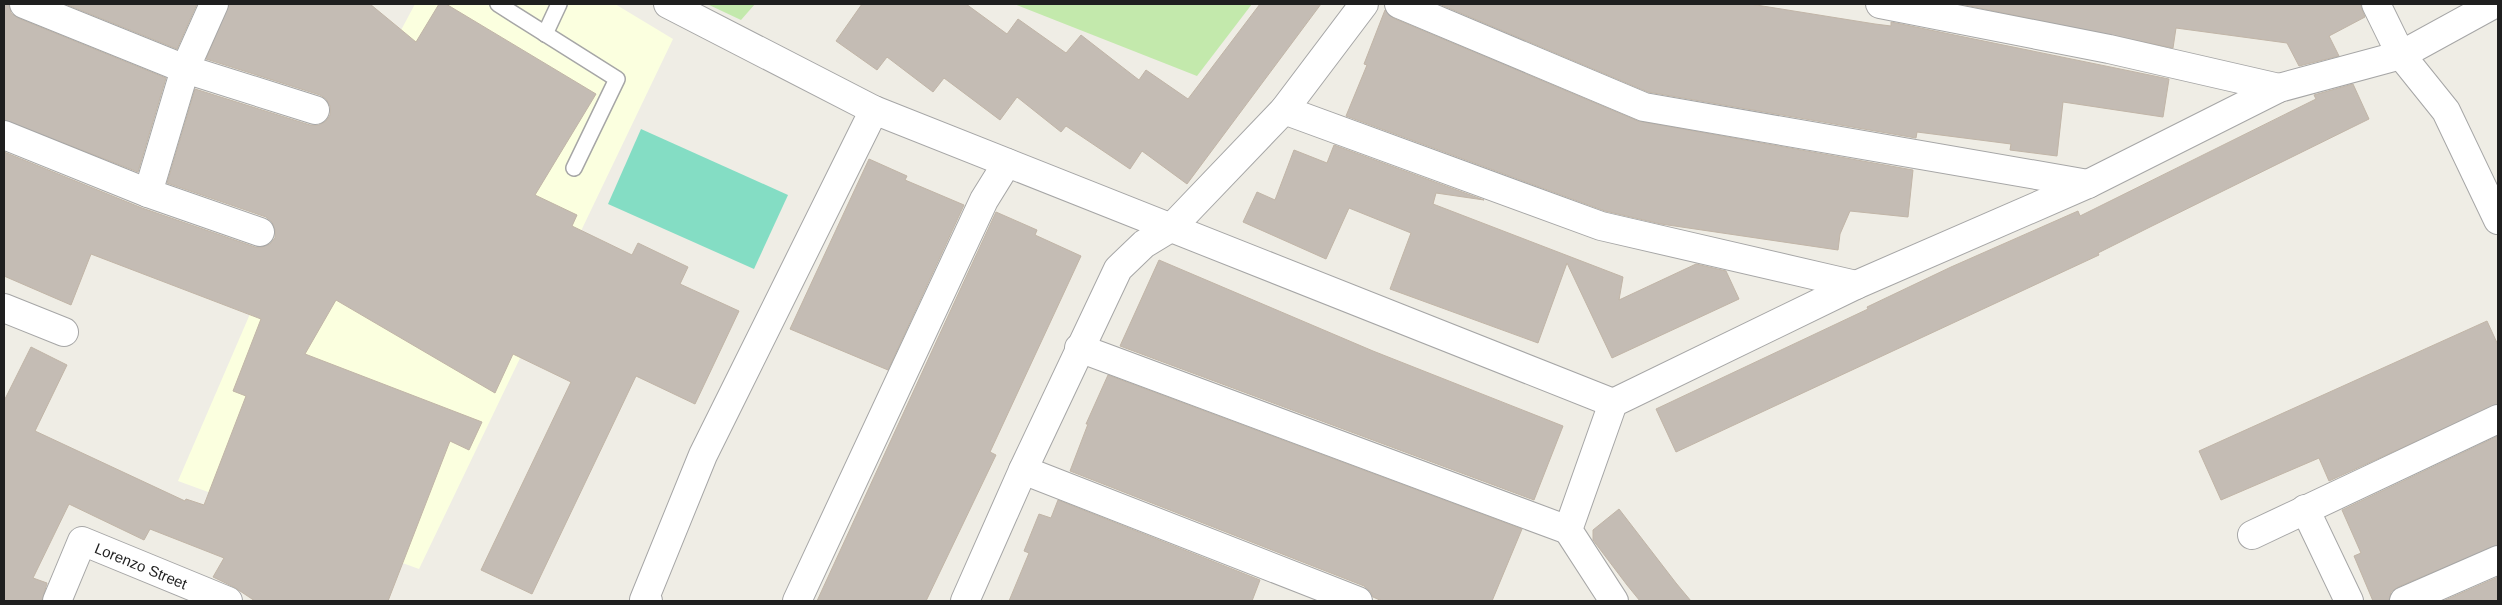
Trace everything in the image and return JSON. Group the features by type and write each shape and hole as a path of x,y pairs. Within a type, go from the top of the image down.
{"street":[{"path":"24,4 185,69 315,110"},
{"path":"148,193 185,69 214,4"},
{"path":"668,4 874,110 1613,403"},
{"path":"965,601 1079,348 1118,269 1144,244 1172,227 1284,110 1364,4"},
{"path":"1399,4 1644,107 2088,184"},
{"path":"1880,4 2109,49 2279,88"},
{"path":"2376,4 2401,55 2446,111 2498,220"},
{"path":"1568,530 1613,403 1856,285 2088,184 2279,88 2401,55 2494,4"},
{"path":"648,601 644,600 703,455 874,110"},
{"path":"1284,110 1601,226 1856,285"},
{"path":"4,135 148,193 260,232"},
{"path":"797,601 984,200 1007,163"},
{"path":"5,310 64,332"},
{"path":"1079,348 1568,530 1614,601"},
{"path":"2252,535 2305,508 2498,419"},
{"path":"1023,470 1358,601"},
{"path":"2305,508 2349,601"},
{"name":"Lorenzo Street","path":"57,601 82,541 228,601"},
{"path":"2404,601 2498,560"}],"lane":[{"path":"498,4 617,79 574,168"},
{"path":"544,34 559,4"}],"shaded area":[{"path":"415,4 615,4 673,39 419,569 178,481 253,307"}],"green space":[{"path":"707,4 755,4 741,20"},
{"path":"1014,4 1252,4 1197,76"},
{"path":"641,129 788,195 754,269 608,204"}],"building":[{"path":"4,4 9,4 11,13 18,18 166,78 138,172 4,120"},
{"path":"65,4 197,4 177,49"},
{"path":"229,4 370,4 416,42 439,4 446,4 596,94 535,195 577,215 572,226 632,255 638,243 688,267 680,284 739,311 695,404 636,376 532,594 481,570 571,382 513,354 495,393 336,300 305,354 482,422 469,450 450,441 388,601 255,601 234,587 213,577 224,558 150,529 144,540 69,504 33,578 47,583 42,601 4,601 4,401 31,347 67,365 35,431 185,501 186,499 204,505 246,396 233,391 261,319 91,254 71,305 4,276 4,152 142,208 255,247 270,244 275,238 275,230 272,222 266,217 167,183 195,89 310,125 319,125 326,121 330,115 330,106 326,99 320,95 206,59"},
{"path":"862,4 966,4 1007,34 1018,19 1066,53 1081,35 1139,80 1146,70 1188,99 1260,4 1321,4 1187,184 1142,151 1130,169 1066,126 1061,132 1017,97 1000,120 944,78 933,92 887,57 877,70 836,41"},
{"path":"1439,4 1750,4 1875,24 1891,26 1891,22 2169,79 2163,117 2063,102 2057,156 2010,150 2011,144 1917,132 1916,138 1648,92"},
{"path":"1960,4 2360,4 2365,17 2329,36 2339,56 2299,66 2287,43 2176,28 2173,48"},
{"path":"1385,10 1393,18 1638,121 1913,170 1908,217 1850,211 1840,234 1838,250 1661,224 1605,211 1346,116 1367,65 1364,64"},
{"path":"2353,84 2369,119 2098,253 2099,255 1676,452 1656,409 1868,309 1867,307 1951,267 2078,211 2080,216 2316,99 2314,95"},
{"path":"1334,145 1484,200 1436,193 1433,204 1623,277 1619,300 1696,264 1726,271 1739,299 1612,358 1567,263 1538,343 1390,289 1411,233 1349,208 1326,259 1243,222 1257,192 1275,200 1294,150 1327,163"},
{"path":"869,159 907,176 905,180 964,205 888,370 790,329"},
{"path":"996,212 1037,230 1035,235 1081,256 990,452 996,455 926,601 817,601"},
{"path":"1159,260 1373,351 1563,426 1534,500 1120,346"},
{"path":"2487,321 2498,345 2498,404 2329,481 2319,458 2221,500 2199,451"},
{"path":"1108,375 1522,529 1492,601 1382,601 1373,597 1364,586 1070,471 1088,424 1086,424"},
{"path":"2498,436 2498,545 2398,587 2391,592 2389,601 2373,601 2354,556 2361,553 2342,510"},
{"path":"1058,500 1260,580 1252,601 1009,601 1029,553 1024,551 1039,514 1051,518"},
{"path":"1619,509 1691,601 1640,601 1627,585 1593,540 1593,530"},
{"path":"2498,577 2498,601 2443,601"}]}
